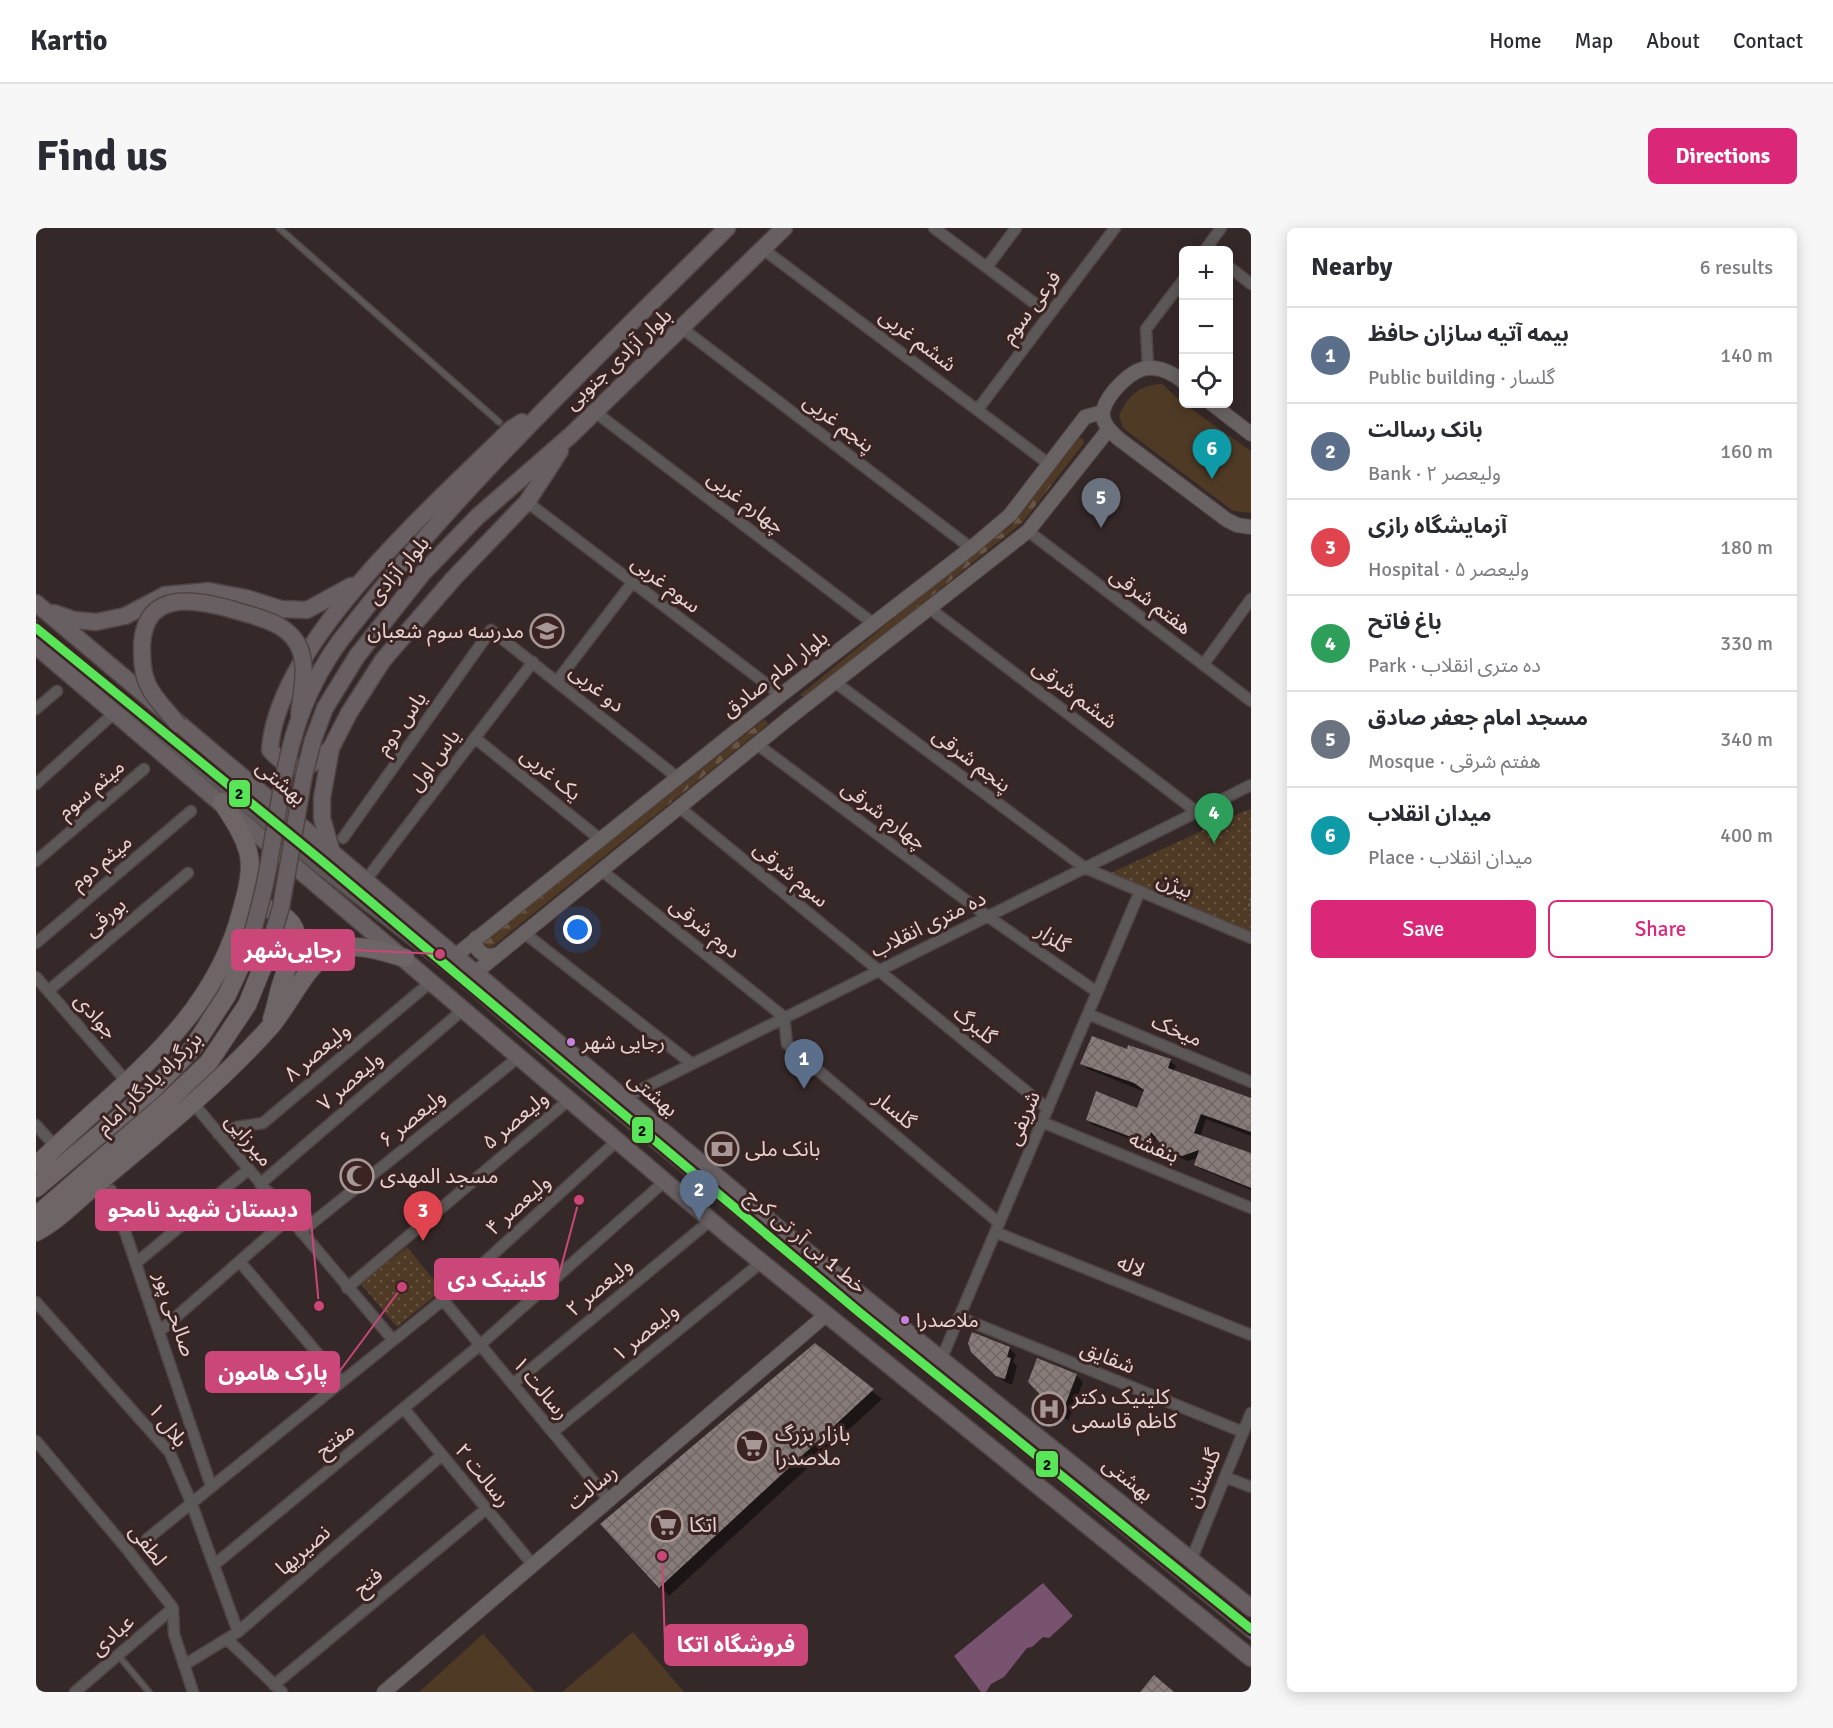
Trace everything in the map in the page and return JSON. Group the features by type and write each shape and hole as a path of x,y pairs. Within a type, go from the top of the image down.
{"highway":[{"path":"36,1166 55,1146 127,1082 184,1024 204,999 220,972 239,921 248,884 248,853 243,836 222,802"},
{"path":"239,921 248,914 266,908 288,918 296,931 296,947 282,983 270,1026"},
{"path":"36,1232 192,1102 270,1026 320,959 332,951 372,948 405,958"},
{"name":"بزرگراه یادگار امام","path":"36,1188 152,1090 192,1049 227,996 246,954"},
{"name":"بزرگراه یادگار امام","path":"36,1216 167,1102 208,1062 247,1005 266,961"}],"main road":[{"name":"بلوار آزادی جنوبی","path":"455,506 546,407 727,228"},
{"name":"بلوار آزادی جنوبی","path":"477,517 571,435 783,228"},
{"path":"1179,379 1163,369 1148,367 1120,384 1103,412 1109,429 1227,520 1237,525 1251,527"},
{"path":"38,612 96,622 125,616 165,595 209,591 246,598 281,609 307,610 333,598 359,580 511,429 546,407"},
{"path":"1217,408 1251,434"},
{"name":"بلوار امام صادق","path":"455,956 781,695 971,548 1010,515 1085,417 1103,412"},
{"name":"بلوار امام صادق","path":"476,974 523,932 794,714 1028,531 1109,429"},
{"path":"332,854 322,818 322,798 331,748 350,713 383,660 454,578 527,502 571,435"},
{"name":"بلوار آزادی","path":"299,716 321,667 340,641 406,557 455,506"},
{"name":"بلوار آزادی","path":"266,961 284,897 304,775 313,740 326,708 357,656 422,574 477,517"},
{"path":"331,748 310,766 292,768 280,762 270,750 270,738 274,721 302,662 359,580"},
{"path":"178,725 148,685 141,659 143,634 153,614 173,602 193,600 274,622 291,637 300,651 303,672 299,716 283,770 262,900 246,954"},
{"name":"بهشتى","path":"38,612 178,725 622,1098 941,1360 1192,1558 1251,1608"},
{"path":"36,646 465,1008 711,1220 1251,1658"},
{"path":"781,695 794,714"},
{"path":"476,938 475,946 480,952 487,956 495,955"},
{"name":"رسالت","path":"384,1692 827,1314"}],"street":[{"path":"934,228 1049,314"},
{"path":"987,267 1016,228"},
{"name":"فرعی سوم","path":"978,409 1115,228"},
{"path":"1210,246 1221,228"},
{"name":"ششم غربی","path":"763,249 1049,464"},
{"path":"1233,270 1251,284"},
{"path":"1148,367 1146,329 1179,286"},
{"name":"پنجم غربی","path":"683,328 971,548"},
{"name":"چهارم غربی","path":"595,412 874,624"},
{"name":"سوم غربی","path":"527,502 781,695"},
{"name":"هفتم شرقی","path":"1028,531 1251,701"},
{"path":"557,681 632,583"},
{"path":"1203,665 1251,599"},
{"name":"ششم شرقی","path":"929,608 1197,812"},
{"name":"دو غربی","path":"491,630 678,778"},
{"name":"یاس دوم","path":"343,838 491,630"},
{"name":"یاس اول","path":"365,881 532,662"},
{"name":"پنجم شرقی","path":"836,683 1085,868"},
{"path":"36,709 57,691"},
{"path":"36,784 114,712"},
{"name":"یک غربی","path":"475,738 601,840"},
{"name":"چهارم شرقی","path":"758,745 987,916"},
{"name":"میثم سوم","path":"36,861 144,770"},
{"name":"ده متری انقلاب","path":"622,1098 1251,785"},
{"name":"سوم شرقی","path":"679,807 878,971"},
{"name":"میثم دوم","path":"36,943 191,811"},
{"name":"بیژن","path":"1085,868 1251,938"},
{"name":"دوم شرقی","path":"601,870 784,1017"},
{"name":"بورقی","path":"48,991 188,873"},
{"name":"شریفی","path":"941,1360 1140,891"},
{"name":"گلزار","path":"987,916 1097,992"},
{"path":"523,932 691,1063"},
{"name":"گلبرگ","path":"878,971 1048,1109"},
{"name":"جوادی","path":"36,976 127,1082"},
{"name":"ولیعصر ۸","path":"218,1134 237,1127 263,1123 432,981"},
{"name":"ولیعصر ۷","path":"260,1184 465,1008"},
{"name":"میخک","path":"1088,1014 1251,1082"},
{"name":"گلسار","path":"784,1017 787,1044 997,1227"},
{"name":"ولیعصر ۶","path":"301,1232 520,1056"},
{"name":"ولیعصر ۵","path":"347,1288 570,1099"},
{"name":"میرزایی","path":"192,1102 393,1340"},
{"name":"بنفشه","path":"1042,1122 1251,1208"},
{"path":"36,1125 55,1146"},
{"name":"ولیعصر ۴","path":"147,1539 443,1300 618,1140"},
{"path":"136,1263 249,1169"},
{"name":"مفتح","path":"214,1565 480,1345 665,1181"},
{"name":"صالحی پور","path":"111,1190 211,1486"},
{"path":"160,1331 289,1218"},
{"name":"ولیعصر ۲","path":"513,1384 711,1220"},
{"name":"لاله","path":"997,1227 1251,1335"},
{"path":"240,1262 342,1381"},
{"name":"ولیعصر ۱","path":"553,1432 763,1262"},
{"name":"رسالت ۱","path":"443,1300 609,1500"},
{"name":"بلال ۱","path":"36,1302 170,1453 191,1502 238,1632"},
{"name":"شقایق","path":"959,1317 1243,1432"},
{"name":"رسالت ۲","path":"404,1409 533,1565"},
{"name":"گلستان","path":"1192,1558 1251,1413"},
{"name":"لطفی","path":"36,1441 173,1608"},
{"name":"نصیریها","path":"184,1665 238,1632 442,1455"},
{"path":"1225,1477 1251,1487"},
{"name":"فتح","path":"278,1688 486,1509"},
{"path":"173,1608 174,1634 194,1692"},
{"name":"عبادی","path":"75,1692 173,1608"},
{"path":"228,1640 278,1688"}],"lane":[{"path":"279,228 499,422"},
{"name":"خط 1 بی آر تی کرج","path":"38,612 245,802 401,930 455,969 568,1068 640,1124 1251,1629"},
{"name":"خط 1 بی آر تی کرج","path":"36,634 315,868 447,970 561,1069 1251,1635"},
{"path":"118,1655 149,1692"}],"path":[{"path":"1251,898 1249,904 1251,910"}],"green space":[{"path":"1162,384 1179,399 1179,408 1190,408 1251,451 1251,513 1233,511 1123,428 1119,416 1126,402 1135,392"},
{"path":"1079,438 1083,439 1084,443 1023,522 805,698 800,695 934,585 1012,525"},
{"path":"765,719 768,724 492,947 483,946 483,942"},
{"path":"1251,809 1251,935 1111,873 1242,812"},
{"path":"407,1247 442,1290 397,1327 361,1284"},
{"path":"633,1632 684,1692 562,1692"},
{"path":"483,1634 535,1692 419,1692"}],"shaded area":[{"path":"1043,1583 1073,1616 1049,1638 1043,1637 1032,1647 1027,1648 1004,1677 991,1684 986,1692 981,1692 954,1656"}],"building":[{"path":"1092,1036 1127,1049 1128,1045 1171,1059 1168,1068 1251,1098 1251,1132 1201,1114 1194,1133 1251,1153 1251,1188 1194,1165 1199,1150 1182,1156 1166,1150 1151,1132 1147,1143 1086,1120 1096,1091 1137,1108 1144,1090 1134,1083 1080,1064"},
{"path":"972,1332 1010,1347 1007,1357 1011,1358 1005,1379 996,1376 971,1352 968,1343"},
{"name":"بازار بزرگ ملاصدرا","path":"815,1343 874,1389 659,1588 600,1524"},
{"path":"1037,1358 1077,1374 1061,1416 1028,1382"},
{"path":"1154,1675 1174,1692 1140,1692"}],"transit line":[{"name":"2","path":"36,628 322,861 859,1312 1251,1629"}],"place":[{"name":"میدان انقلاب","path":"1212,479"},
{"name":"مسجد امام جعفر صادق","path":"1101,528"},
{"name":"مدرسه سوم شعبان","path":"547,631"},
{"name":"باغ فاتح","path":"1214,843"},
{"name":"رجایی‌شهر","path":"440,954"},
{"name":"رجایی شهر","path":"571,1042"},
{"name":"بیمه آتیه سازان حافظ","path":"804,1089"},
{"name":"بانک ملی","path":"722,1149"},
{"name":"مسجد المهدی","path":"357,1176"},
{"name":"کلینیک دی","path":"579,1200"},
{"name":"بانک رسالت","path":"699,1220"},
{"name":"آزمایشگاه رازی","path":"423,1241"},
{"name":"پارک هامون","path":"402,1287"},
{"name":"دبستان شهید نامجو","path":"319,1306"},
{"name":"ملاصدرا","path":"905,1320"},
{"name":"کلینیک دکتر کاظم قاسمی","path":"1049,1409"},
{"name":"بازار بزرگ ملاصدرا","path":"752,1446"},
{"name":"اتکا","path":"666,1525"},
{"name":"فروشگاه اتکا","path":"662,1556"}]}
